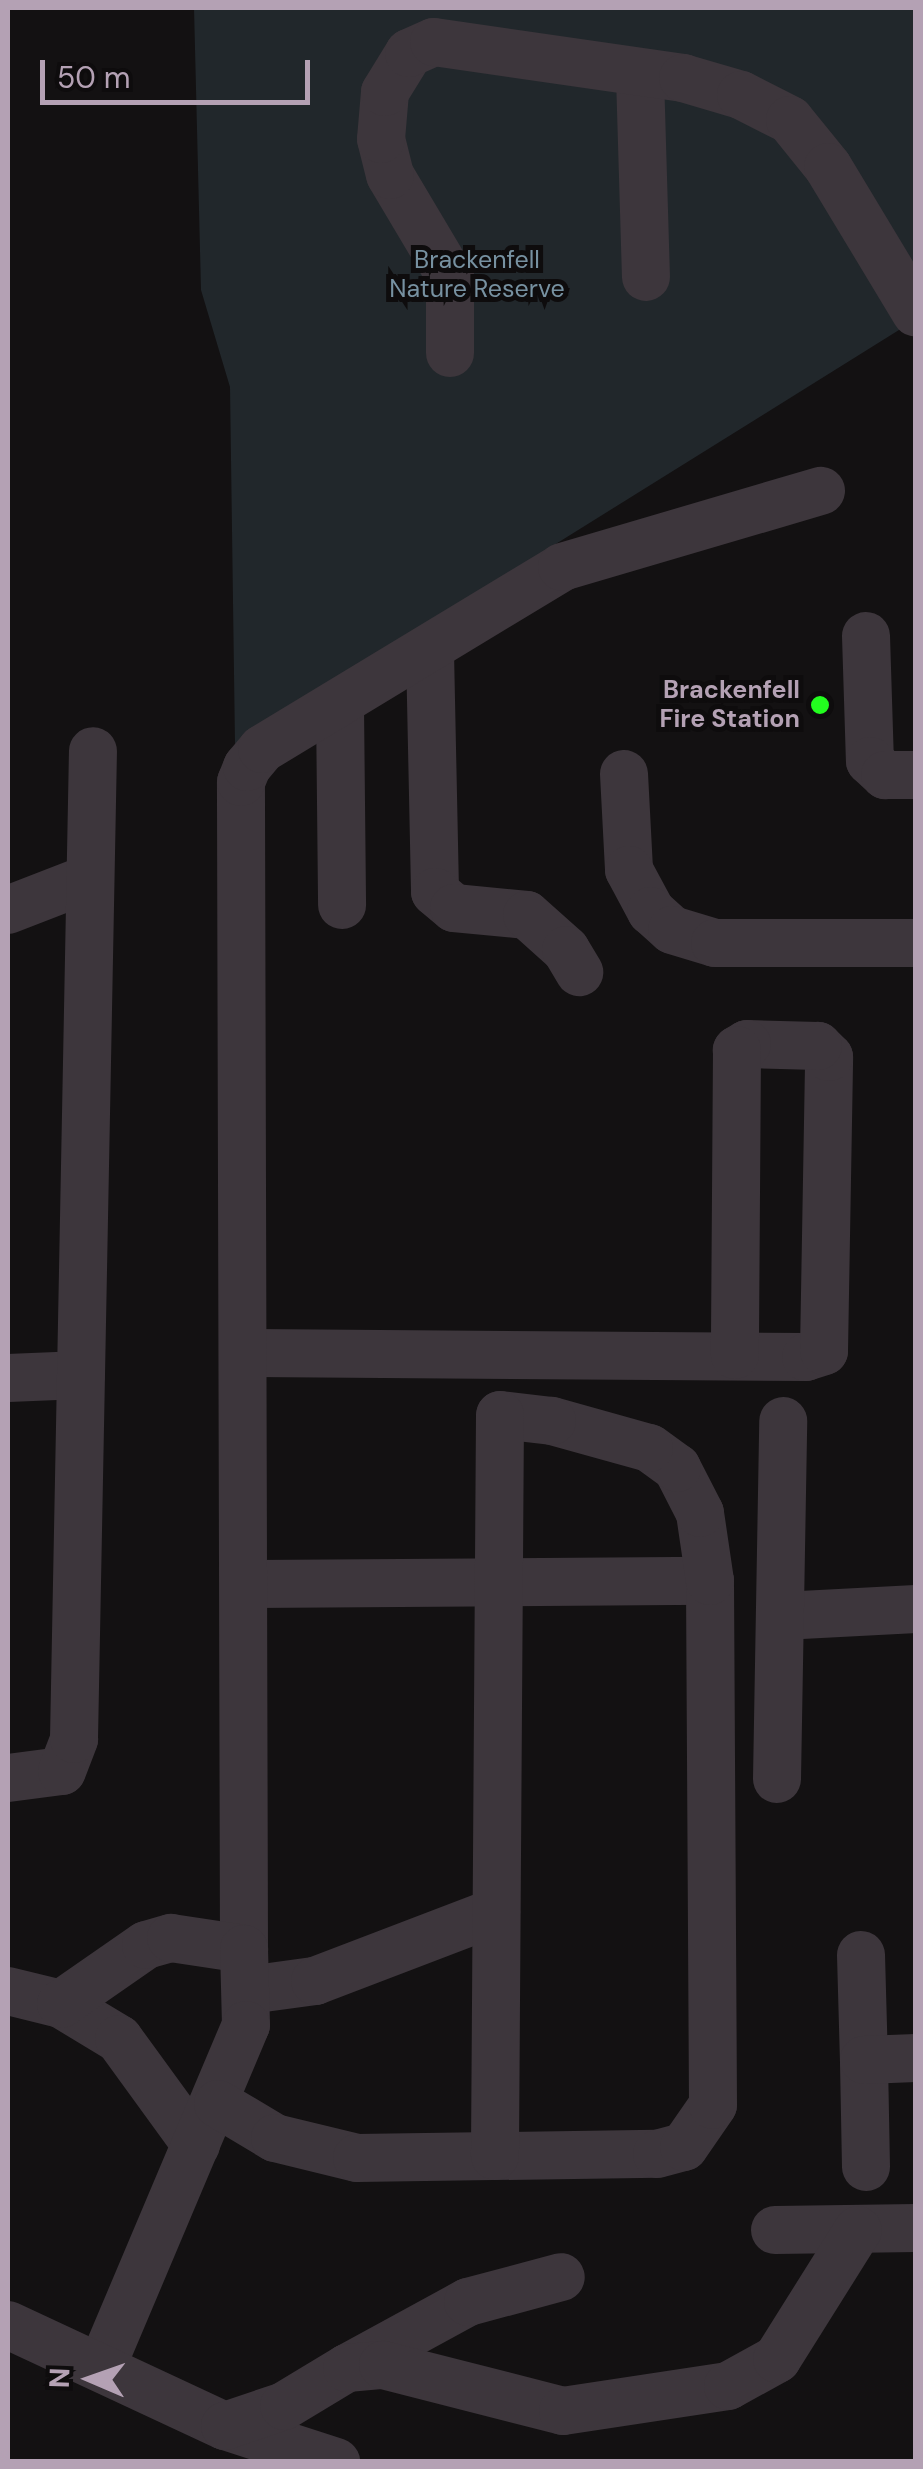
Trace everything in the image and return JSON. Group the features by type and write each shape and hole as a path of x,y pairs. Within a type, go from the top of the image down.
{"street":[{"path":"450,353 450,276 390,175 382,139 385,92 409,53 434,42 466,44 640,76 683,78 741,94 790,120 828,167 916,313"},
{"path":"640,76 646,277"},
{"path":"101,2368 196,2145 218,2104 246,2026 241,782 262,749 340,707 562,567 820,491"},
{"path":"866,636 870,761 884,775 916,774"},
{"path":"430,652 434,892 454,908 527,915 579,972"},
{"path":"340,707 342,905"},
{"path":"8,1778 48,1778 70,1759 92,751"},
{"path":"624,774 629,870 651,910 672,930 715,943 916,944"},
{"path":"8,910 90,878"},
{"path":"245,1352 806,1357 824,1351 828,1342 830,1057 818,1046 747,1044 737,1050 735,1355"},
{"path":"495,2156 500,1354"},
{"path":"8,1378 81,1375"},
{"path":"218,2104 275,2138 315,2152 357,2158 657,2154 684,2147 714,2105 710,1581 700,1514 677,1468 649,1448 552,1420 500,1415"},
{"path":"777,1778 783,1421"},
{"path":"244,1584 710,1581"},
{"path":"782,1616 916,1609"},
{"path":"61,2004 146,1945 171,1938 246,1970 315,1982 496,1912"},
{"path":"861,1955 866,2166"},
{"path":"8,1991 61,2004 119,2039 196,2145"},
{"path":"864,2060 916,2058"},
{"path":"775,2230 916,2228"},
{"path":"347,2368 382,2365 563,2412 728,2386 777,2359 858,2230"},
{"path":"224,2426 284,2406 468,2302 561,2277"},
{"path":"8,2325 224,2426 336,2462"}],"green space":[{"name":"Brackenfell Nature Reserve","path":"194,8 915,8 915,320 235,744 230,387 201,290"}],"place":[{"name":"Brackenfell Fire Station","path":"820,705"}]}
